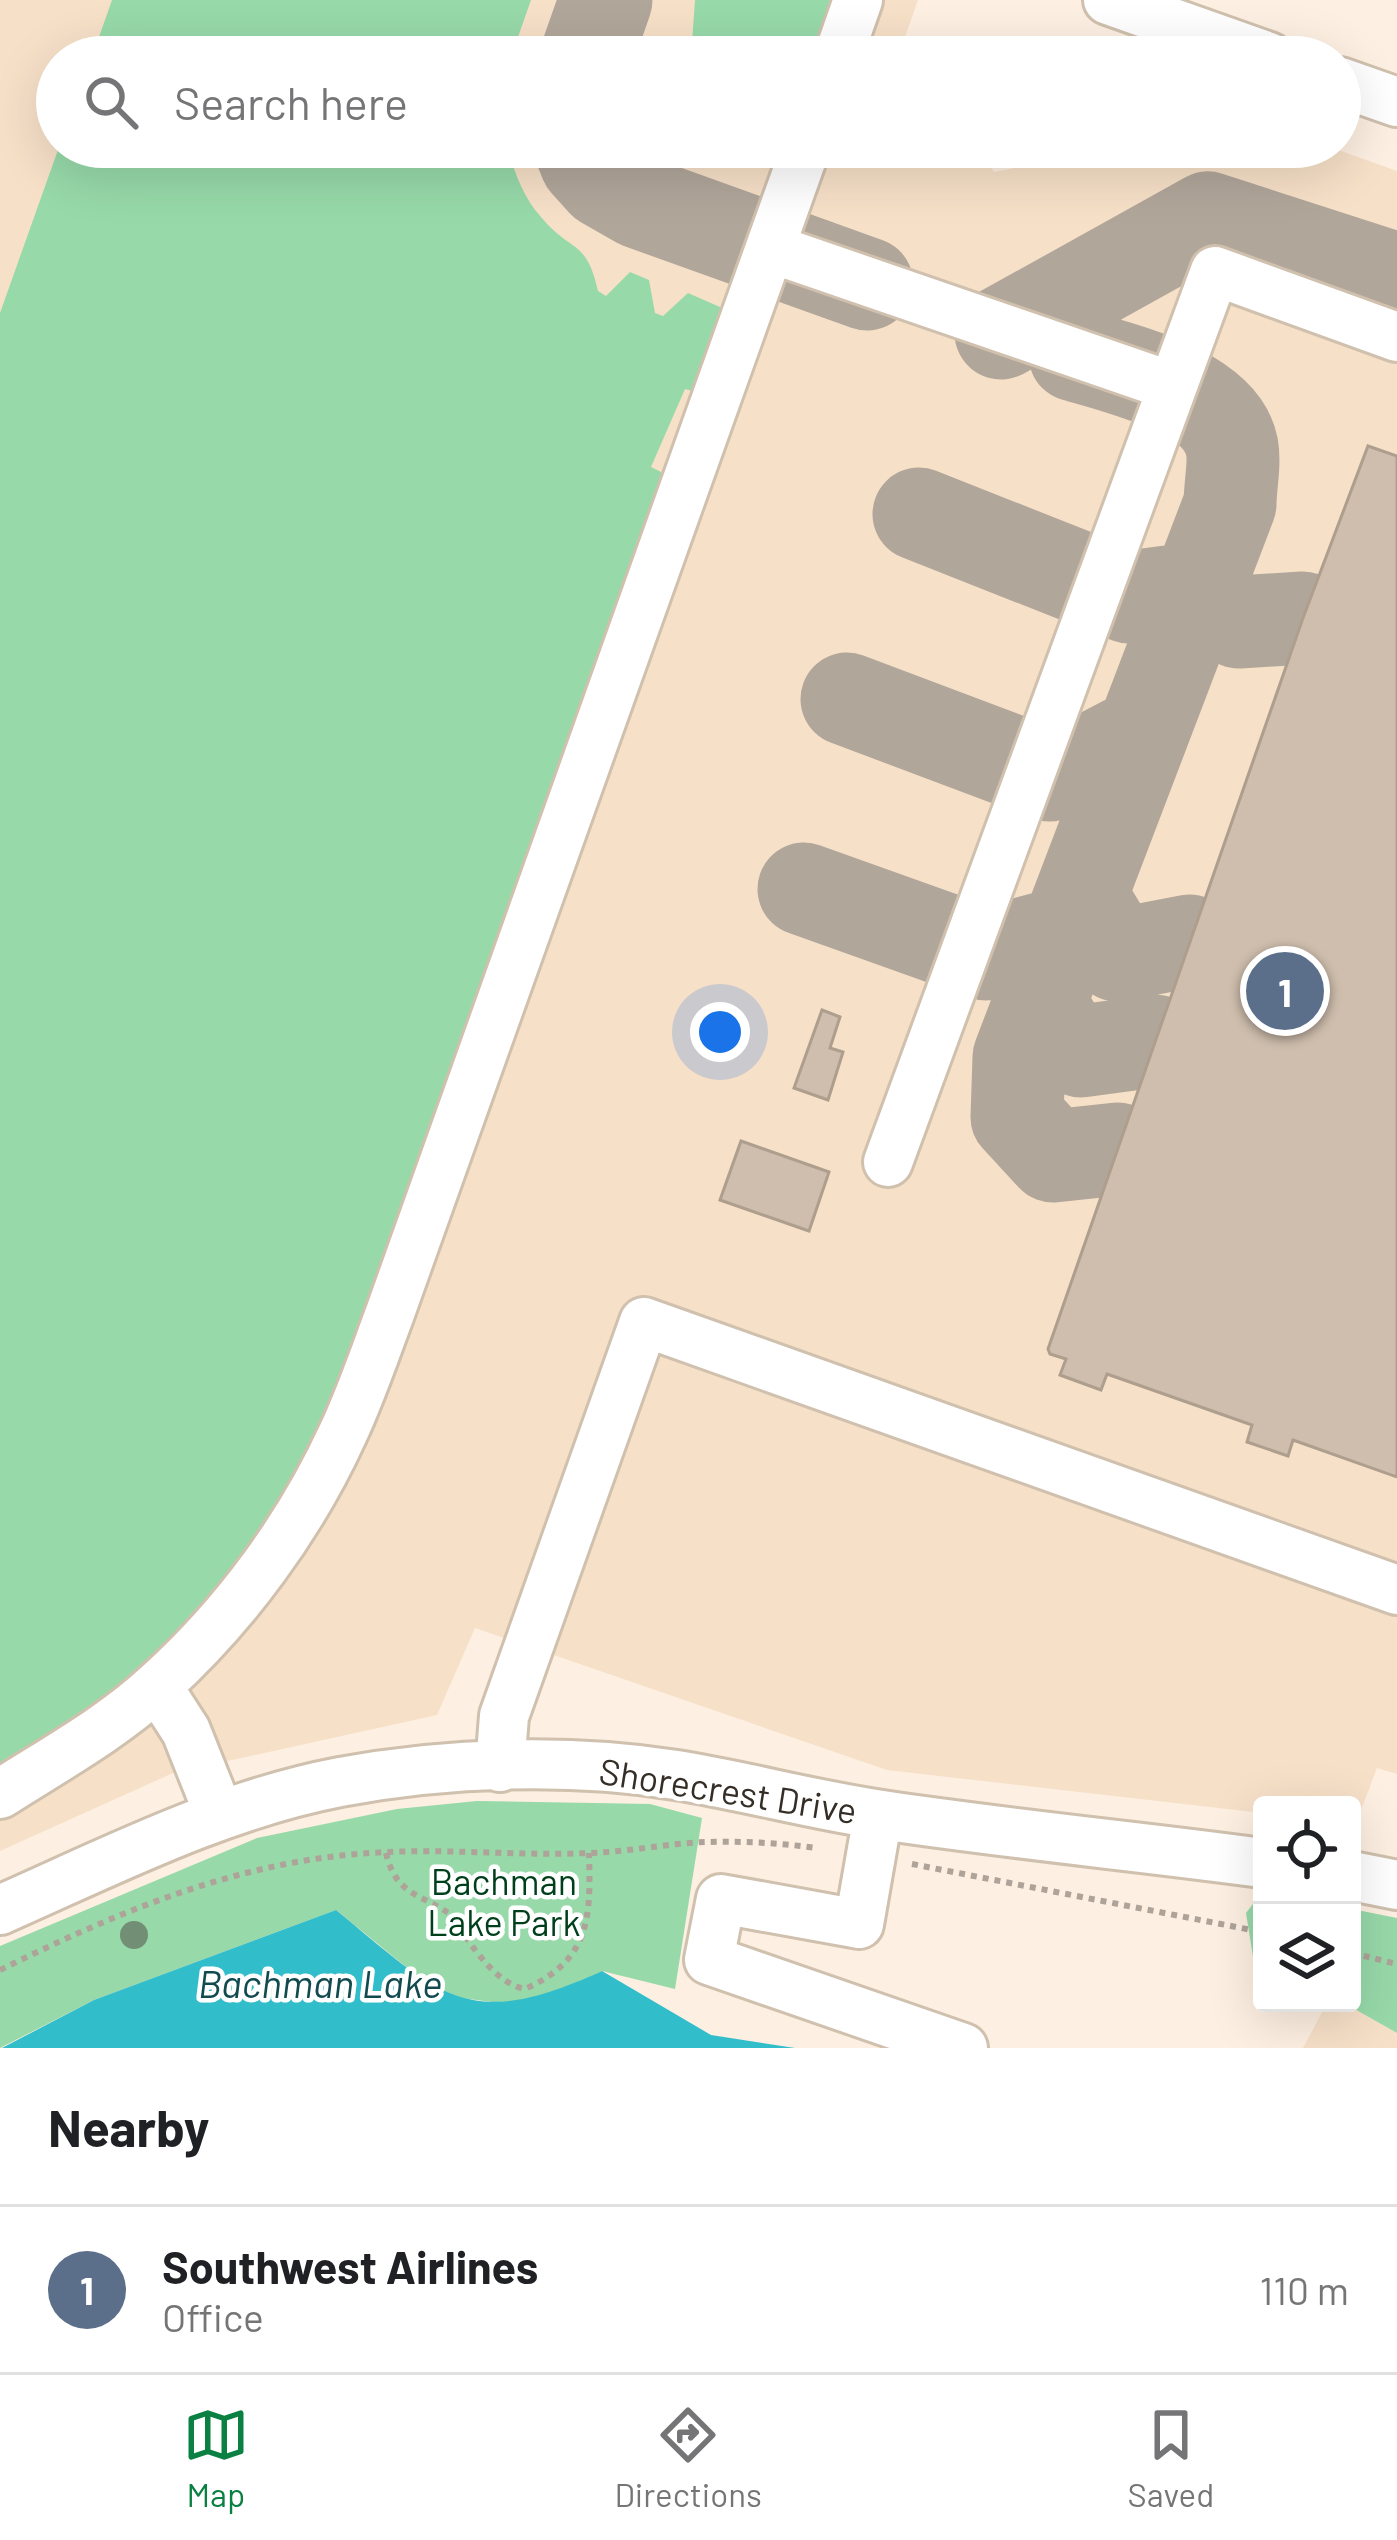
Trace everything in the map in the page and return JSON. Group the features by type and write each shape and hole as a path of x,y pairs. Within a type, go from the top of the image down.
{"street":[{"path":"846,36 859,0"},
{"path":"1108,0 1210,36"},
{"path":"1361,90 1397,103"},
{"path":"0,1795 158,1686 232,1609 294,1524 344,1433 799,168"},
{"path":"770,248 1171,386"},
{"path":"888,1162 1215,271 1397,337"},
{"path":"500,1767 504,1717 644,1322 1397,1590"},
{"path":"158,1686 186,1731 219,1814"},
{"name":"Shorecrest Drive","path":"0,1910 219,1814 340,1782 417,1771 500,1767 670,1774 874,1835 1253,1862"},
{"path":"874,1835 859,1924 721,1899 709,1960 963,2048"}],"path":[{"path":"0,1970 104,1919 200,1883 292,1862 386,1852 589,1853 705,1842 780,1844 874,1835 1253,1929"},
{"path":"386,1852 391,1871 403,1887 457,1918 492,1970 524,1990 569,1962 580,1943 590,1894 589,1853"},
{"path":"1361,1955 1397,1964"}],"shaded area":[{"path":"0,0 918,0 905,36 36,36 36,168 991,168 994,172 1016,168 1361,168 1361,158 1397,171 1397,1774 1377,1768 1361,1810 1361,1796 1253,1796 1253,1812 887,1770 475,1628 437,1715 173,1773 0,1851"},
{"path":"1322,2012 1360,2012 1397,2033 1397,2048 1303,2048"}],"green space":[{"path":"112,0 531,0 518,36 99,36"},
{"path":"695,0 839,0 826,36 692,36"},
{"path":"52,168 514,168 541,217 583,254 598,291 606,296 630,272 649,280 655,313 663,316 688,293 729,311 700,393 685,389 651,467 667,475 331,1416 274,1518 206,1613 132,1681 0,1773 0,313"},
{"name":"Bachman Lake Park","path":"477,1801 650,1804 702,1818 675,1989 602,1971 554,1993 508,2004 461,1998 427,1984 336,1910 94,2000 0,2048 0,1946 257,1838 397,1809"},
{"path":"1253,1904 1253,1957 1246,1913"},
{"path":"1361,1911 1397,1918 1397,2033 1360,2012"}],"water":[{"name":"Bachman Lake","path":"336,1910 403,1965 458,1996 486,2002 518,2000 602,1971 711,2035 795,2048 2,2048 94,2000"}],"building":[{"path":"1368,446 1397,456 1397,1477 1293,1440 1288,1456 1247,1442 1252,1425 1107,1374 1101,1390 1060,1375 1066,1359 1048,1349 1303,618"},
{"path":"822,1010 840,1017 830,1048 843,1052 828,1100 794,1088"},
{"path":"741,1141 829,1172 809,1231 720,1200"}],"taxiway":[{"path":"593,36 606,0"},
{"path":"591,168 604,182 639,202 867,284"},
{"path":"1001,333 1208,218 1397,279"},
{"path":"1075,355 1142,375 1190,397 1224,428 1233,454 1230,504 1019,1057 1017,1117 1053,1156 1118,1149"},
{"path":"919,514 1129,597 1197,588 1202,606 1239,622 1303,618"},
{"path":"847,699 1049,775 1125,742"},
{"path":"1086,882 1085,902 1117,955 1190,941"},
{"path":"804,889 986,954 1063,933"},
{"path":"1040,1004 1060,1036 1081,1051 1155,1041"}],"place":[{"name":"Southwest Airlines","path":"1285,991"}]}
